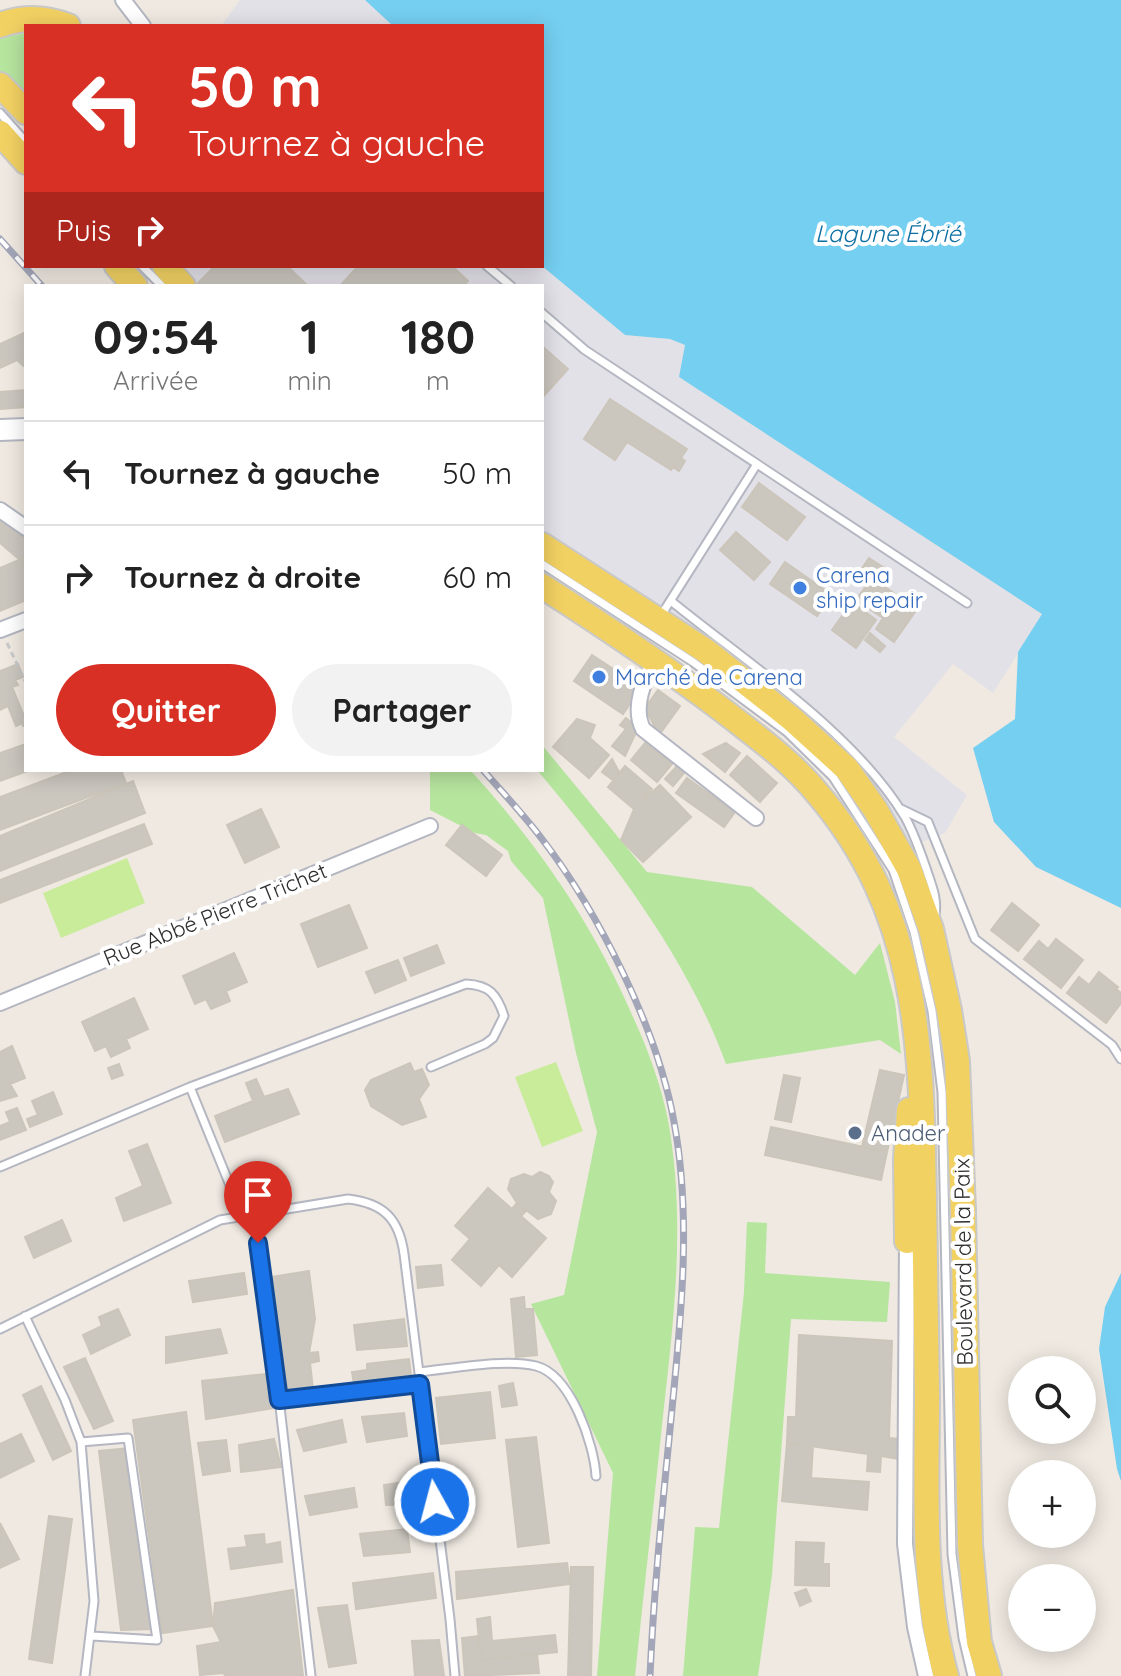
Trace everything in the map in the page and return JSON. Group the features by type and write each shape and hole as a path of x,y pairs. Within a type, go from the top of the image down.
{"main road":[{"path":"7,22 51,19 63,24"},
{"path":"0,85 24,110"},
{"path":"0,133 24,160"},
{"path":"119,268 133,284"},
{"path":"167,268 183,284"},
{"path":"0,430 24,429"},
{"name":"Boulevard de la Paix","path":"544,546 657,616 792,719 847,769 875,809 909,869 931,929 957,1061 969,1513 979,1642 989,1676"},
{"name":"Boulevard de la Paix","path":"560,592 772,748 818,793 861,850 887,906 908,976 924,1125 928,1551 938,1646 946,1676"},
{"path":"907,1241 909,1111 919,1082"},
{"path":"979,1642 999,1676"}],"street":[{"path":"123,0 141,24"},
{"path":"0,510 24,527"},
{"path":"0,630 24,621"},
{"path":"656,660 642,687 639,722 643,729 756,818"},
{"name":"Rue Abbé Pierre Trichet","path":"0,1003 430,826"},
{"path":"907,1241 905,1544 915,1627 926,1676"}],"lane":[{"path":"0,113 24,140"},
{"path":"144,268 160,284"},
{"path":"489,268 509,284"},
{"path":"544,315 585,350 967,603"},
{"path":"657,616 757,464"},
{"name":"Boulevard de la Paix","path":"544,567 560,592 657,616 693,662 787,732 833,777 893,870 914,932 932,1011 942,1092 952,1554 963,1638 972,1676"},
{"path":"560,592 657,616 803,704 860,760 898,808 918,844 937,903 931,929"},
{"path":"898,808 928,822 975,939 1112,1045 1121,1059"},
{"path":"0,1167 190,1087 466,984 483,984 495,993 504,1016 493,1038 431,1067"},
{"path":"190,1087 242,1215"},
{"path":"0,1329 220,1220 348,1199 368,1201 386,1212 403,1242 455,1676"},
{"path":"254,1213 311,1676"},
{"path":"25,1316 65,1400 81,1442 94,1601 85,1676"},
{"path":"419,1372 522,1363 540,1367 558,1383 587,1431 596,1476"},
{"path":"279,1400 420,1384"},
{"path":"81,1442 128,1438 157,1640 92,1636"}],"path":[{"path":"0,630 24,679"}],"shaded area":[{"path":"240,0 365,0 391,24 222,24"},
{"path":"187,268 544,268 625,335 670,339 685,345 679,377 1043,614 993,693 953,664 894,737 967,795 945,833 910,847 881,798 713,643 666,609 544,533 544,284 198,284"}],"green space":[{"path":"24,33 24,98 0,71 0,38"},
{"path":"544,747 647,872 752,887 855,975 880,943 895,1002 901,1054 880,1040 726,1064 690,984 668,946 592,838 539,772 544,772"},
{"path":"430,772 472,772 519,827 562,886 600,950 639,1029 665,1107 676,1194 676,1268 671,1342 635,1676 597,1676 613,1473 531,1304 564,1295 597,1132 576,1053 543,898 511,861 508,851 486,835 475,833 430,810"},
{"path":"127,858 145,903 61,938 43,893"},
{"path":"556,1062 583,1131 542,1147 515,1077"},
{"path":"747,1222 767,1223 765,1273 890,1282 887,1322 791,1319 772,1575 758,1676 683,1676 695,1527 719,1528 744,1292"}],"water":[{"name":"Lagune Ébrié","path":"365,0 1121,0 1121,908 1036,867 994,822 973,748 1015,719 1018,652 1042,614 679,377 685,345 670,339 625,335 544,268 544,24 391,24"},
{"path":"1121,1273 1121,1481 1099,1349 1105,1307"}],"building":[{"path":"213,268 289,268 306,284 197,284"},
{"path":"356,268 454,268 468,281 465,284 342,284"},
{"path":"24,333 24,366 17,360 0,368 0,344"},
{"path":"544,348 568,369 544,396"},
{"path":"24,390 24,407 0,409 0,392"},
{"path":"610,399 687,449 681,458 685,461 679,471 673,467 671,470 627,442 615,460 584,439"},
{"path":"759,483 805,517 787,540 742,507"},
{"path":"3,517 24,534 24,563 0,543 0,521"},
{"path":"736,532 770,562 754,580 720,550"},
{"path":"869,558 886,569 878,581 861,570"},
{"path":"21,559 24,567 24,601 0,611 0,568"},
{"path":"785,562 832,595 817,616 770,584"},
{"path":"872,578 917,609 894,642 876,629 883,618 856,600"},
{"path":"852,602 876,620 856,648 832,630"},
{"path":"870,633 885,646 880,652 865,640"},
{"path":"592,655 641,687 623,714 574,681"},
{"path":"18,664 23,677 15,680 18,685 12,687 24,716 24,726 22,723 16,726 8,706 0,710 0,671"},
{"path":"658,690 680,706 659,735 645,708"},
{"path":"626,718 638,728 625,756 612,746 626,729 620,725"},
{"path":"577,719 595,725 590,738 609,755 589,778 553,747"},
{"path":"645,743 672,764 657,782 631,760"},
{"path":"726,743 740,753 725,772 703,754"},
{"path":"24,745 25,772 0,781 0,753"},
{"path":"747,756 777,783 760,802 730,775"},
{"path":"612,759 619,772 613,780 602,772"},
{"path":"625,766 652,789 634,809 608,787"},
{"path":"677,766 684,773 673,786 665,779"},
{"path":"67,772 122,772 126,783 0,830 0,797"},
{"path":"687,778 735,812 724,827 676,793"},
{"path":"133,781 145,813 0,871 0,836"},
{"path":"660,785 691,817 643,862 621,840 634,809"},
{"path":"261,809 279,847 245,863 227,825"},
{"path":"144,824 152,844 0,903 0,880"},
{"path":"462,825 502,855 486,876 446,845"},
{"path":"1012,903 1039,925 1018,951 991,930"},
{"path":"349,905 367,948 318,967 301,924"},
{"path":"1056,939 1083,960 1061,988 1024,959 1039,941 1048,949"},
{"path":"437,945 444,963 411,976 404,958"},
{"path":"234,953 247,982 226,991 230,1001 211,1009 206,999 195,1004 183,976"},
{"path":"398,960 406,980 375,993 366,972"},
{"path":"1099,972 1121,993 1121,1003 1106,1023 1067,993 1079,977 1089,985"},
{"path":"134,998 148,1029 126,1039 130,1048 111,1057 106,1046 95,1051 82,1022"},
{"path":"12,1046 25,1078 10,1084 17,1096 0,1101 0,1052"},
{"path":"410,1063 414,1072 422,1069 429,1085 419,1099 426,1117 402,1125 371,1106 365,1090 371,1080"},
{"path":"119,1064 123,1075 112,1079 108,1068"},
{"path":"880,1070 904,1075 887,1152 862,1147"},
{"path":"784,1075 800,1078 791,1122 775,1119"},
{"path":"256,1079 264,1097 288,1089 299,1114 225,1142 215,1116 253,1101 246,1083"},
{"path":"53,1092 62,1114 30,1127 27,1119 38,1115 32,1101"},
{"path":"17,1108 26,1130 0,1140 0,1126 10,1122 6,1112"},
{"path":"771,1127 887,1152 881,1180 765,1155"},
{"path":"147,1144 171,1203 124,1221 116,1198 143,1186 129,1151"},
{"path":"540,1172 553,1182 549,1192 556,1201 551,1214 538,1219 517,1203 508,1189 511,1179 524,1174 532,1177"},
{"path":"488,1188 512,1209 517,1203 526,1211 521,1216 546,1238 512,1277 499,1265 481,1286 452,1260 470,1239 455,1226"},
{"path":"62,1220 71,1241 34,1258 25,1237"},
{"path":"441,1265 443,1285 418,1288 416,1267"},
{"path":"309,1271 315,1319 309,1353 318,1352 319,1361 310,1363 313,1389 286,1393 271,1277"},
{"path":"244,1273 247,1294 193,1302 189,1281"},
{"path":"524,1297 525,1309 533,1309 537,1355 516,1357 511,1299"},
{"path":"118,1309 130,1335 91,1354 83,1335 102,1326 99,1317"},
{"path":"404,1319 407,1346 357,1350 354,1325"},
{"path":"220,1329 227,1353 166,1363 166,1337"},
{"path":"799,1335 892,1341 889,1438 899,1439 899,1459 881,1456 880,1472 867,1471 868,1454 787,1443 788,1417 796,1417"},
{"path":"85,1358 113,1421 94,1429 64,1367"},
{"path":"409,1359 411,1376 354,1384 352,1372 367,1370 367,1364"},
{"path":"266,1374 280,1407 206,1419 202,1381"},
{"path":"513,1383 517,1405 502,1407 499,1386"},
{"path":"41,1386 71,1451 53,1460 23,1395"},
{"path":"490,1392 495,1438 441,1444 436,1398"},
{"path":"186,1412 213,1626 162,1633 133,1420"},
{"path":"404,1413 407,1436 367,1442 362,1417"},
{"path":"342,1420 346,1442 304,1451 297,1430"},
{"path":"21,1434 34,1461 0,1478 0,1444"},
{"path":"536,1437 549,1543 518,1547 506,1440"},
{"path":"274,1439 281,1467 241,1472 239,1445"},
{"path":"226,1440 230,1471 203,1475 198,1443"},
{"path":"787,1443 813,1446 811,1478 869,1482 867,1510 782,1501"},
{"path":"130,1448 155,1629 121,1630 99,1451"},
{"path":"411,1481 413,1504 386,1505 384,1485"},
{"path":"354,1488 357,1507 310,1515 305,1496"},
{"path":"49,1516 72,1519 52,1663 29,1659"},
{"path":"0,1523 19,1559 0,1568"},
{"path":"407,1529 410,1552 364,1556 360,1534"},
{"path":"264,1534 265,1545 280,1542 282,1562 231,1569 228,1549 247,1547 245,1536"},
{"path":"796,1542 824,1543 823,1564 829,1564 829,1586 795,1585"},
{"path":"567,1563 570,1584 457,1599 456,1572"},
{"path":"571,1567 593,1567 591,1676 568,1676"},
{"path":"433,1573 436,1598 356,1609 353,1583"},
{"path":"806,1589 811,1601 800,1606 795,1593"},
{"path":"293,1590 303,1676 200,1675 197,1646 221,1642 213,1626 215,1603"},
{"path":"347,1605 356,1663 329,1667 318,1608"},
{"path":"490,1617 492,1641 555,1635 557,1652 481,1660 477,1619"},
{"path":"478,1636 481,1660 537,1654 539,1673 465,1676 462,1638"},
{"path":"439,1640 444,1676 415,1676 412,1641"}],"railway":[{"path":"0,239 24,266"},
{"path":"26,268 40,284"},
{"path":"485,772 542,839 605,937 655,1049 674,1122 684,1225 682,1295 650,1676"}],"place":[{"name":"Carena ship repair","path":"800,588"},
{"name":"Marché de Carena","path":"599,677"},
{"name":"Anader","path":"855,1133"}],"route":[{"path":"258,1243 279,1400 420,1384 435,1502"}]}
